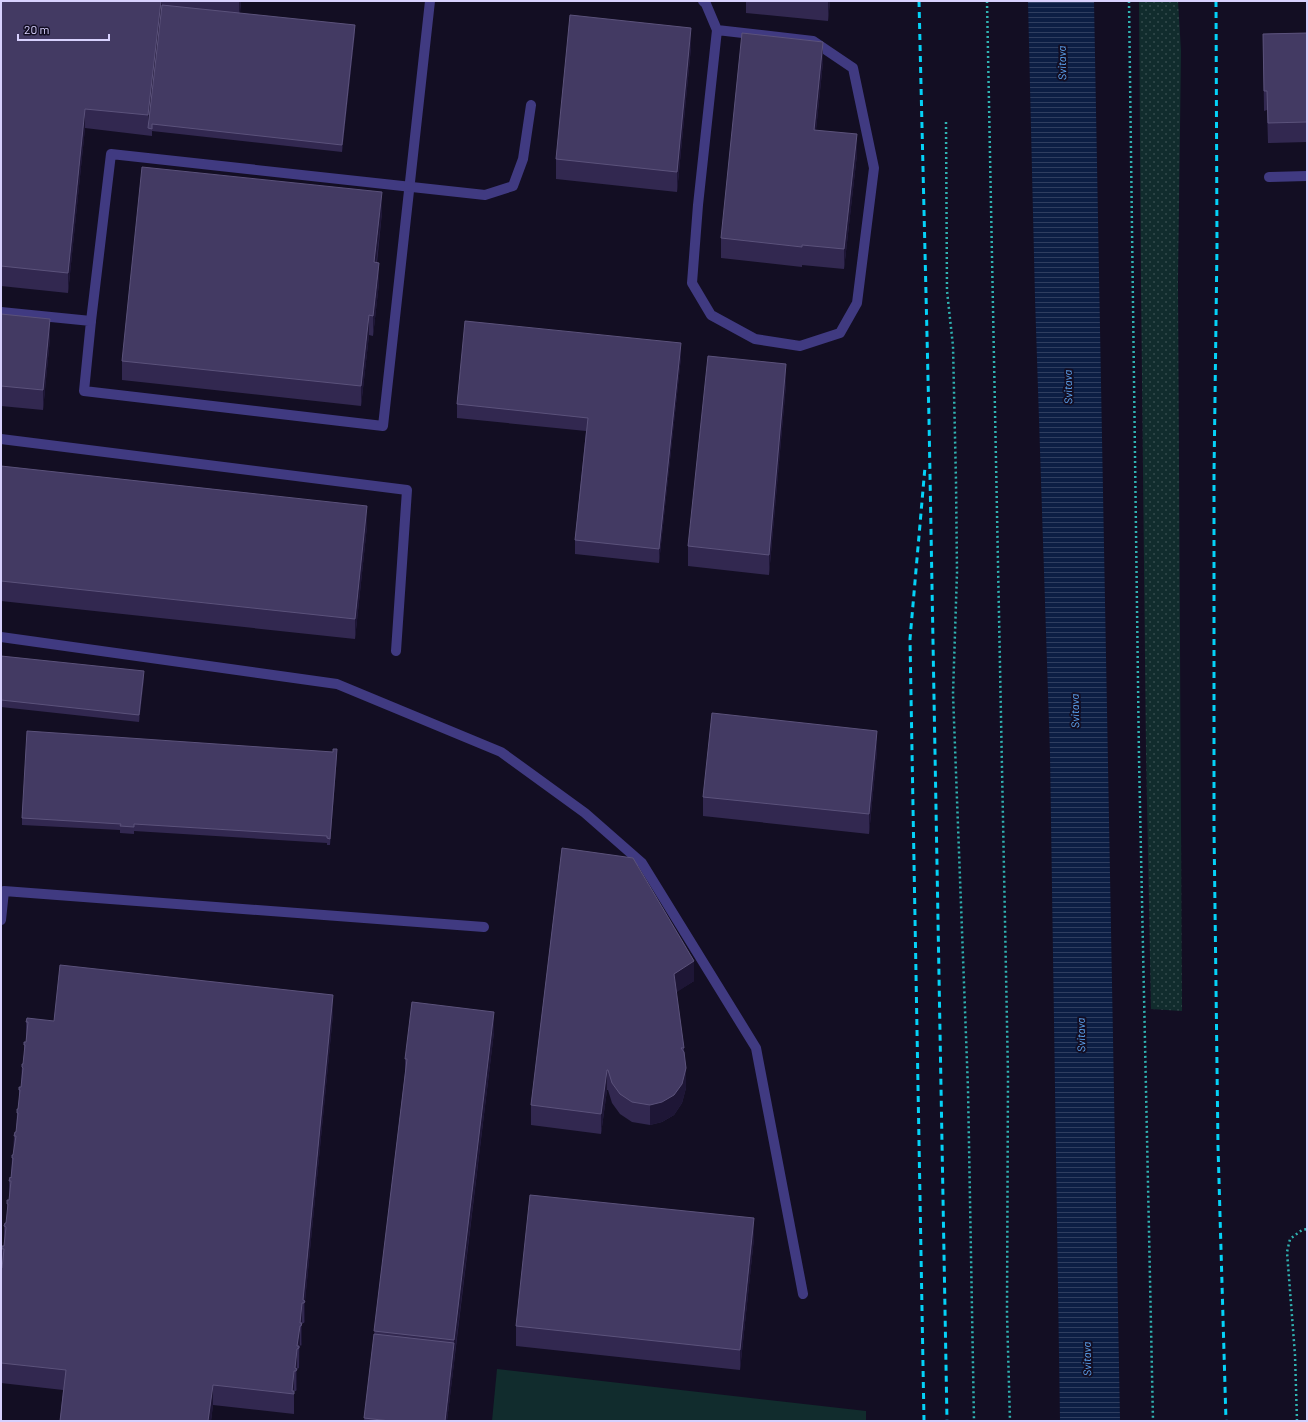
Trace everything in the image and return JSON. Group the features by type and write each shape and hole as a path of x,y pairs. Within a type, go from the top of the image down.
{"lane":[{"path":"430,1 410,187 383,426 84,391 111,154 410,187 485,195 513,186 523,159 531,105"},
{"path":"703,1 706,4 717,30 698,205 692,283 711,315 755,339 800,346 840,333 857,302 874,168 853,68 813,41 717,30"},
{"path":"1269,177 1307,176"},
{"path":"1,312 91,321"},
{"path":"1,439 407,490 396,651"},
{"path":"1,637 337,684 501,752 585,813 642,863 756,1048 803,1294"},
{"path":"1,920 3,891 484,927"}],"path":[{"path":"987,1 1008,1075 1007,1314 1010,1421"},
{"path":"1129,1 1140,766 1153,1421"},
{"path":"946,122 947,292 953,346 956,482 957,572 954,694 968,1089 974,1421"},
{"path":"1297,1421 1295,1355 1287,1252 1290,1239 1302,1230 1307,1229"}],"green space":[{"path":"1139,1 1178,1 1181,51 1178,281 1182,1011 1151,1009 1146,752"},
{"path":"497,1369 866,1411 866,1421 492,1421"}],"water":[{"name":"Svitava","path":"1028,1 1094,1 1120,1421 1060,1421 1050,754 1035,298"}],"building":[{"path":"1,1 161,1 148,115 85,109 68,273 1,266"},
{"path":"162,5 355,25 342,145 152,124 152,129 148,128"},
{"path":"570,15 691,28 677,172 556,159"},
{"path":"742,33 823,42 814,130 857,134 844,249 802,245 802,247 721,238"},
{"path":"1307,33 1307,122 1268,123 1267,91 1264,91 1263,34"},
{"path":"142,167 382,192 374,262 379,263 373,316 369,315 361,386 122,361"},
{"path":"1,314 50,319 43,390 1,386"},
{"path":"465,321 681,343 659,549 575,540 588,418 457,404"},
{"path":"708,356 786,364 769,555 688,546"},
{"path":"1,466 367,506 355,619 1,581"},
{"path":"1,656 144,671 139,715 1,700"},
{"path":"712,713 877,731 869,814 703,797"},
{"path":"27,731 333,752 333,749 337,749 330,839 327,838 327,836 134,824 134,827 120,826 121,824 22,818"},
{"path":"562,848 633,858 694,961 674,974 684,1048 681,1048 684,1052 686,1068 682,1084 674,1095 662,1102 650,1105 632,1102 620,1094 612,1083 607,1070 601,1114 531,1105"},
{"path":"60,965 333,995 303,1300 305,1301 302,1303 300,1323 302,1323 300,1326 297,1346 299,1346 299,1348 297,1349 295,1368 297,1369 294,1371 292,1391 294,1391 294,1394 213,1385 208,1421 60,1421 66,1370 1,1363 1,1268 4,1249 2,1249 2,1246 4,1246 6,1227 4,1226 6,1223 7,1200 9,1200 11,1181 9,1181 10,1177 11,1178 12,1155 16,1136 14,1136 16,1132 18,1113 19,1087 21,1087 24,1042 26,1042 28,1022 26,1022 27,1018 54,1021"},
{"path":"412,1002 494,1012 454,1340 374,1331 407,1059 405,1059"},
{"path":"530,1195 754,1218 740,1350 516,1326"},
{"path":"374,1334 454,1343 445,1421 390,1421 364,1418"}],"railway":[{"path":"919,1 929,419 947,1421"},
{"path":"1216,1 1217,245 1214,474 1214,828 1218,1146 1226,1421"},
{"path":"924,1421 910,639 925,467"}]}
